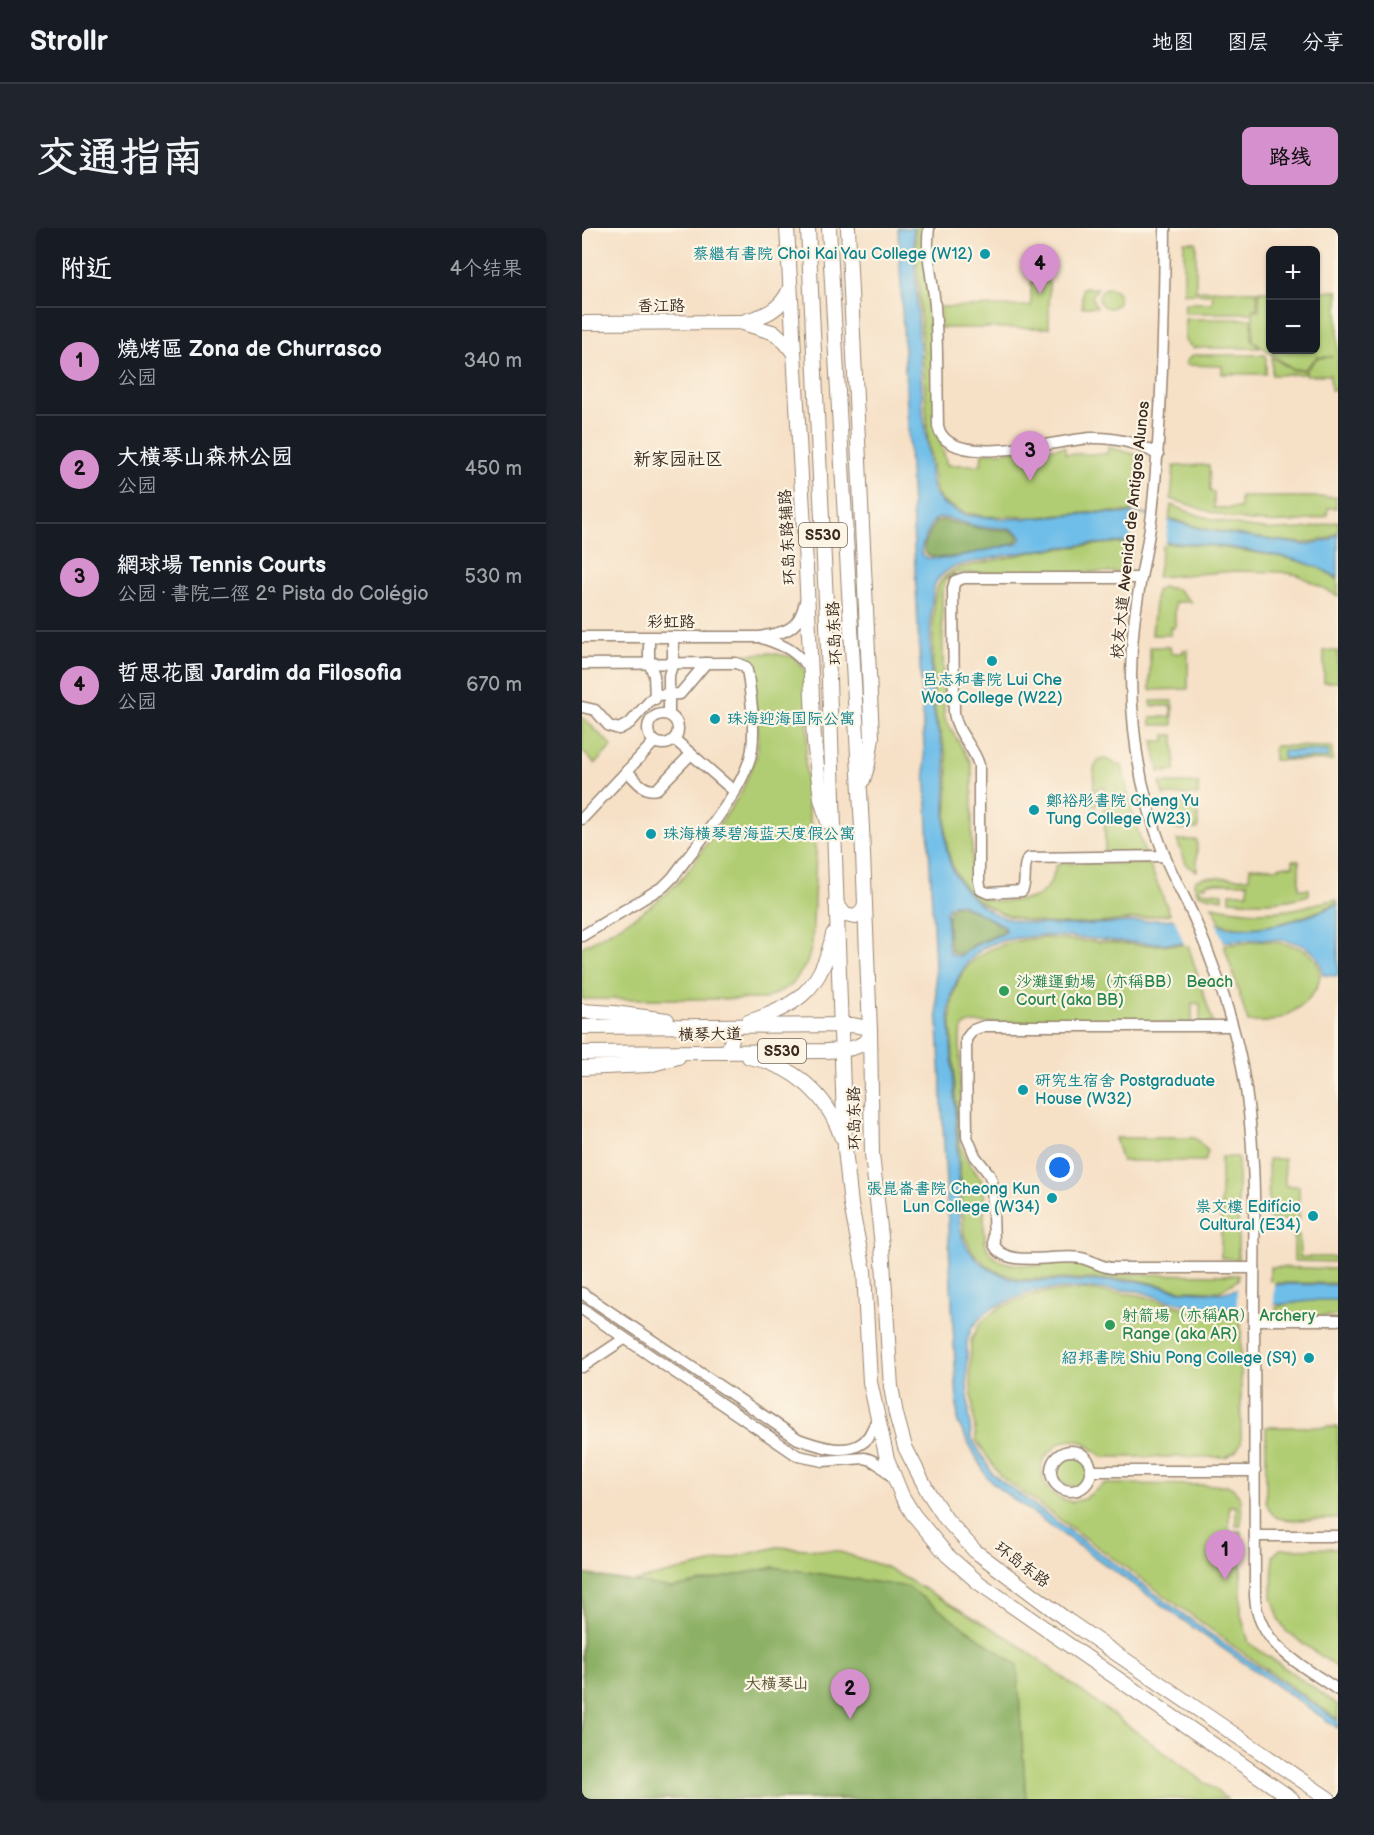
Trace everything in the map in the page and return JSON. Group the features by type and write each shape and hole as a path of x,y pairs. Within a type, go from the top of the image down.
{"main road":[{"name":"环岛东路辅路","path":"787,228 814,741 821,799 834,841"},
{"name":"环岛东路","path":"808,228 827,622 845,1149 851,1204 864,1271 870,1382 886,1459 913,1514 947,1555 979,1583 1292,1799"},
{"name":"环岛东路","path":"830,228 860,788 870,1034 872,1154 882,1246 891,1387 905,1447 928,1492 946,1519 975,1551 1067,1620 1329,1799"},
{"path":"848,228 872,737 868,764 860,788"},
{"path":"740,322 776,309 790,288"},
{"path":"740,322 776,333 793,352"},
{"name":"香江路","path":"582,323 740,322"},
{"path":"805,546 827,622"},
{"path":"735,1026 786,1008 807,991 815,981 829,953 836,909 845,915 855,917 862,912 865,903"},
{"path":"582,1011 654,1018 699,1026"},
{"name":"横琴大道","path":"582,1027 841,1025 863,1027 870,1034 858,1046 842,1050 582,1053"},
{"path":"719,1026 731,1033 732,1039 729,1049 723,1052"},
{"path":"582,1068 649,1065 689,1052"},
{"path":"723,1052 775,1064 805,1082 816,1092 833,1116 845,1149"},
{"path":"1056,1635 1064,1634 1067,1630 1070,1625 1067,1620"}],"street":[{"path":"929,228 928,260 934,293 937,335 938,426 944,439 951,444 968,449 1029,448 1080,439 1107,439 1145,448 1158,455"},
{"name":"校友大道 Avenida de Antigos Alunos","path":"1165,228 1163,366 1158,455 1147,546 1133,628 1131,660 1134,729 1147,803 1165,856 1216,975 1242,1066 1251,1132 1255,1273 1255,1606 1261,1625 1272,1641 1338,1690"},
{"path":"1141,578 958,579 953,588 954,705 958,729 973,751 979,765 979,881 984,892 1022,891 1025,863 1029,858 1165,856"},
{"path":"759,637 782,633 794,626 802,615 807,593"},
{"name":"彩虹路","path":"582,637 759,637"},
{"path":"669,715 669,675 674,663 673,637"},
{"path":"759,637 794,651 812,670"},
{"path":"649,638 649,663 654,675 655,716"},
{"path":"582,707 595,710 609,726 619,729 630,723 655,695 680,694 706,663"},
{"path":"582,664 736,663 746,667 747,670 753,728 752,750 735,792 669,882 582,936"},
{"path":"669,715 673,717 678,726 677,735 665,743 655,741 648,729 651,720 655,716 669,715"},
{"path":"674,739 735,792"},
{"path":"582,819 655,741"},
{"path":"627,771 647,790 653,791 691,754"},
{"path":"1232,1026 984,1026 973,1030 966,1039 966,1127 970,1146 992,1181 993,1238 999,1252 1010,1257 1077,1258 1112,1268 1255,1273"},
{"path":"582,1293 798,1439 825,1447 844,1449 855,1447 868,1437 877,1419"},
{"path":"582,1309 798,1456 823,1461 865,1458 877,1463 895,1480"},
{"path":"1254,1319 1338,1320"},
{"path":"582,1368 624,1338"},
{"path":"1092,1471 1255,1471"},
{"path":"1255,1536 1338,1536"}],"green space":[{"path":"915,228 927,228 938,432 947,465 981,465 982,453 1065,447 1065,454 1107,454 1108,447 1141,456 1132,512 1097,512 1039,517 985,516 965,513 943,502 936,492 928,439"},
{"path":"1184,242 1196,242 1196,290 1257,291 1257,309 1253,309 1253,313 1184,313 1185,303 1212,303 1213,294 1184,293"},
{"path":"1031,282 1049,282 1049,328 940,328 940,307 1031,306"},
{"path":"1082,288 1098,288 1092,296 1097,307 1082,307"},
{"path":"1109,288 1116,291 1119,298 1116,305 1109,308 1102,305 1099,298 1102,291"},
{"path":"1259,291 1266,291 1266,350 1253,340 1253,310 1259,310"},
{"path":"1320,291 1338,291 1338,390 1331,390 1330,375 1306,375 1306,371 1317,358 1333,357 1317,357 1305,369 1292,369 1272,354 1320,354"},
{"path":"1185,319 1252,319 1252,341 1260,348 1193,348 1185,341"},
{"path":"1193,355 1266,355 1266,374 1222,374 1222,366 1186,365 1186,361"},
{"path":"1272,357 1292,370 1304,370 1305,374 1272,375"},
{"path":"1209,465 1210,492 1214,492 1214,508 1240,508 1240,497 1336,497 1336,508 1328,508 1327,516 1317,518 1264,522 1225,516 1171,499 1174,466"},
{"path":"1171,505 1211,519 1253,528 1296,529 1317,527 1338,521 1338,531 1330,538 1305,543 1272,540 1205,529 1169,518"},
{"path":"943,520 983,529 1009,530 1018,534 1019,538 1012,544 980,552 942,557 932,556 925,553 924,546 935,522"},
{"path":"1113,543 1132,544 1127,572 956,573 946,579 942,593 944,717 970,761 972,770 972,883 978,895 987,900 1002,901 1034,897 1045,889 1052,879 1056,866 1062,863 1149,864 1170,914 1075,924 1041,922 1009,916 982,903 961,882 948,851 946,840 947,760 936,717 933,684 935,595 944,577 959,568 1042,550"},
{"path":"1163,543 1204,545 1298,561 1320,568 1338,580 1338,596 1298,575 1281,572 1236,571 1157,577"},
{"path":"1162,587 1177,589 1191,602 1175,602 1175,628 1171,628 1171,635 1152,635 1156,591"},
{"path":"1150,647 1170,647 1171,653 1183,653 1183,650 1188,650 1188,689 1150,690"},
{"path":"1324,651 1338,651 1338,682 1324,682"},
{"path":"770,653 794,657 806,672 808,735 805,758 808,810 816,852 812,945 807,963 792,985 765,999 582,999 582,947 637,915 675,886 686,874 741,793 757,754 758,736 751,667 747,660 737,655"},
{"path":"1151,701 1173,701 1173,725 1151,725 1151,717 1171,717 1171,706 1151,706"},
{"path":"582,717 612,746 595,764 582,751"},
{"path":"1165,735 1174,735 1175,771 1159,772 1153,741 1165,741"},
{"path":"1274,746 1332,747 1332,761 1274,760"},
{"path":"1099,759 1122,766 1132,812 1145,854 1105,852 1104,787 1097,788 1097,806 1093,806 1094,769"},
{"path":"1160,783 1198,783 1198,795 1163,795"},
{"path":"1166,804 1198,804 1198,829 1174,829"},
{"path":"1177,840 1197,840 1197,871 1187,866"},
{"path":"1293,860 1299,860 1299,889 1309,889 1309,895 1270,902 1230,900 1230,893 1248,893 1248,883 1207,883 1206,886 1199,886 1200,891 1223,893 1223,899 1198,894 1194,884 1195,880 1204,877 1249,878 1250,867 1293,866"},
{"path":"1337,900 1337,903 1296,919 1249,927 1221,923 1212,906 1240,911 1268,912"},
{"path":"957,905 988,918 1004,929 1003,933 975,944 961,954 953,953 949,939 948,915 949,911"},
{"path":"1044,938 1142,945 1188,945 1213,1023 1200,1023 1200,1004 1192,1003 1192,1023 972,1023 962,1029 960,1037 960,1142 966,1159 983,1182 984,1234 989,1252 997,1259 1009,1263 1036,1265 1075,1263 1110,1274 1239,1275 1238,1280 1220,1291 1182,1290 1134,1279 1018,1279 985,1264 972,1251 964,1235 951,1023 952,1001 965,969 976,958 1006,944"},
{"path":"1262,941 1290,945 1304,950 1314,958 1319,968 1320,979 1309,998 1291,1013 1268,1022 1248,1022 1224,945"},
{"path":"1115,1138 1195,1138 1208,1151 1205,1161 1122,1161"},
{"path":"1221,1157 1238,1157 1238,1259 1221,1258"},
{"path":"1268,1159 1284,1159 1285,1186 1299,1186 1299,1220 1269,1220"},
{"path":"1294,1233 1299,1235 1300,1257 1338,1257 1338,1262 1294,1261"},
{"path":"1270,1267 1338,1269 1338,1283 1270,1283"},
{"path":"1085,1290 1139,1295 1185,1308 1241,1310 1241,1443 1236,1451 1226,1457 1103,1457 1083,1442 1072,1440 1061,1442 1042,1463 1044,1483 1049,1491 1059,1498 1072,1502 1084,1499 1104,1484 1227,1485 1233,1489 1240,1497 1241,1526 1236,1526 1236,1506 1229,1506 1229,1547 1236,1547 1236,1531 1241,1531 1241,1614 1249,1643 1338,1705 1338,1719 1000,1476 976,1440 970,1373 971,1341 980,1323 999,1308 1037,1293"},
{"path":"1338,1300 1338,1316 1275,1317 1276,1308 1284,1304"},
{"path":"1266,1427 1338,1427 1338,1519 1281,1519 1272,1514 1266,1501"},
{"path":"1072,1454 1083,1459 1088,1470 1083,1481 1072,1486 1061,1481 1056,1470 1061,1459"},
{"name":"大橫琴山","path":"777,1547 837,1551 886,1567 1009,1638 1227,1799 582,1799 582,1594"},
{"path":"1338,1548 1338,1668 1287,1632 1280,1622 1272,1597 1273,1556 1280,1549"},
{"name":"大橫琴山","path":"774,1567 908,1587 1017,1665 1026,1799 582,1799 582,1574 672,1588"}],"water":[{"path":"898,228 913,228 923,411 931,479 934,493 942,503 964,515 1005,519 1097,513 1148,514 1205,530 1305,545 1330,540 1338,533 1338,578 1305,563 1271,554 1185,543 1124,542 1064,546 959,565 946,571 936,582 931,607 930,645 934,713 945,761 946,846 956,877 967,892 984,907 1002,917 1051,925 1207,919 1230,928 1246,928 1287,922 1338,904 1337,976 1323,975 1318,959 1307,948 1280,940 1156,943 1066,937 1025,937 995,943 974,956 958,977 949,1012 960,1226 968,1249 986,1267 1018,1281 1137,1281 1181,1291 1221,1293 1248,1286 1338,1285 1338,1300 1221,1308 1190,1305 1139,1291 1083,1288 1036,1290 994,1307 972,1327 967,1341 967,1384 971,1437 997,1478 1213,1636 1338,1721 1338,1728 1001,1490 987,1477 958,1423","holes":["939,518 979,527 1009,528 1017,532 1021,540 1016,544 947,559 926,558 921,554 922,546 933,521","959,903 1003,925 1006,932 976,945 960,956 951,955 948,946 946,911 951,905"]},
{"path":"1283,751 1328,751 1328,758 1283,758"}],"pier":[{"path":"1134,515 1169,516 1165,545 1129,544"},
{"path":"1210,917 1215,919 1224,943 1185,946 1174,918"},
{"path":"1274,1281 1274,1308 1237,1310 1237,1286"}],"place":[{"name":"蔡繼有書院 Choi Kai Yau College (W12)","path":"985,254"},
{"name":"哲思花園 Jardim da Filosofia","path":"1040,294"},
{"name":"網球場 Tennis Courts","path":"1030,481"},
{"name":"呂志和書院 Lui Che Woo College (W22)","path":"992,661"},
{"name":"珠海迎海国际公寓","path":"715,719"},
{"name":"鄭裕彤書院 Cheng Yu Tung College (W23)","path":"1034,810"},
{"name":"珠海横琴碧海蓝天度假公寓","path":"651,834"},
{"name":"沙灘運動場（亦稱BB） Beach Court (aka BB)","path":"1004,991"},
{"name":"研究生宿舍 Postgraduate House (W32)","path":"1023,1090"},
{"name":"張崑崙書院 Cheong Kun Lun College (W34)","path":"1052,1198"},
{"name":"祟文樓 Edifício Cultural (E34)","path":"1313,1216"},
{"name":"射箭場（亦稱AR） Archery Range (aka AR)","path":"1110,1325"},
{"name":"紹邦書院 Shiu Pong College (S9)","path":"1309,1358"},
{"name":"燒烤區 Zona de Churrasco","path":"1225,1580"},
{"name":"大横琴山森林公园","path":"850,1719"}],"district":[{"name":"新家园社区","path":"678,459"}]}
